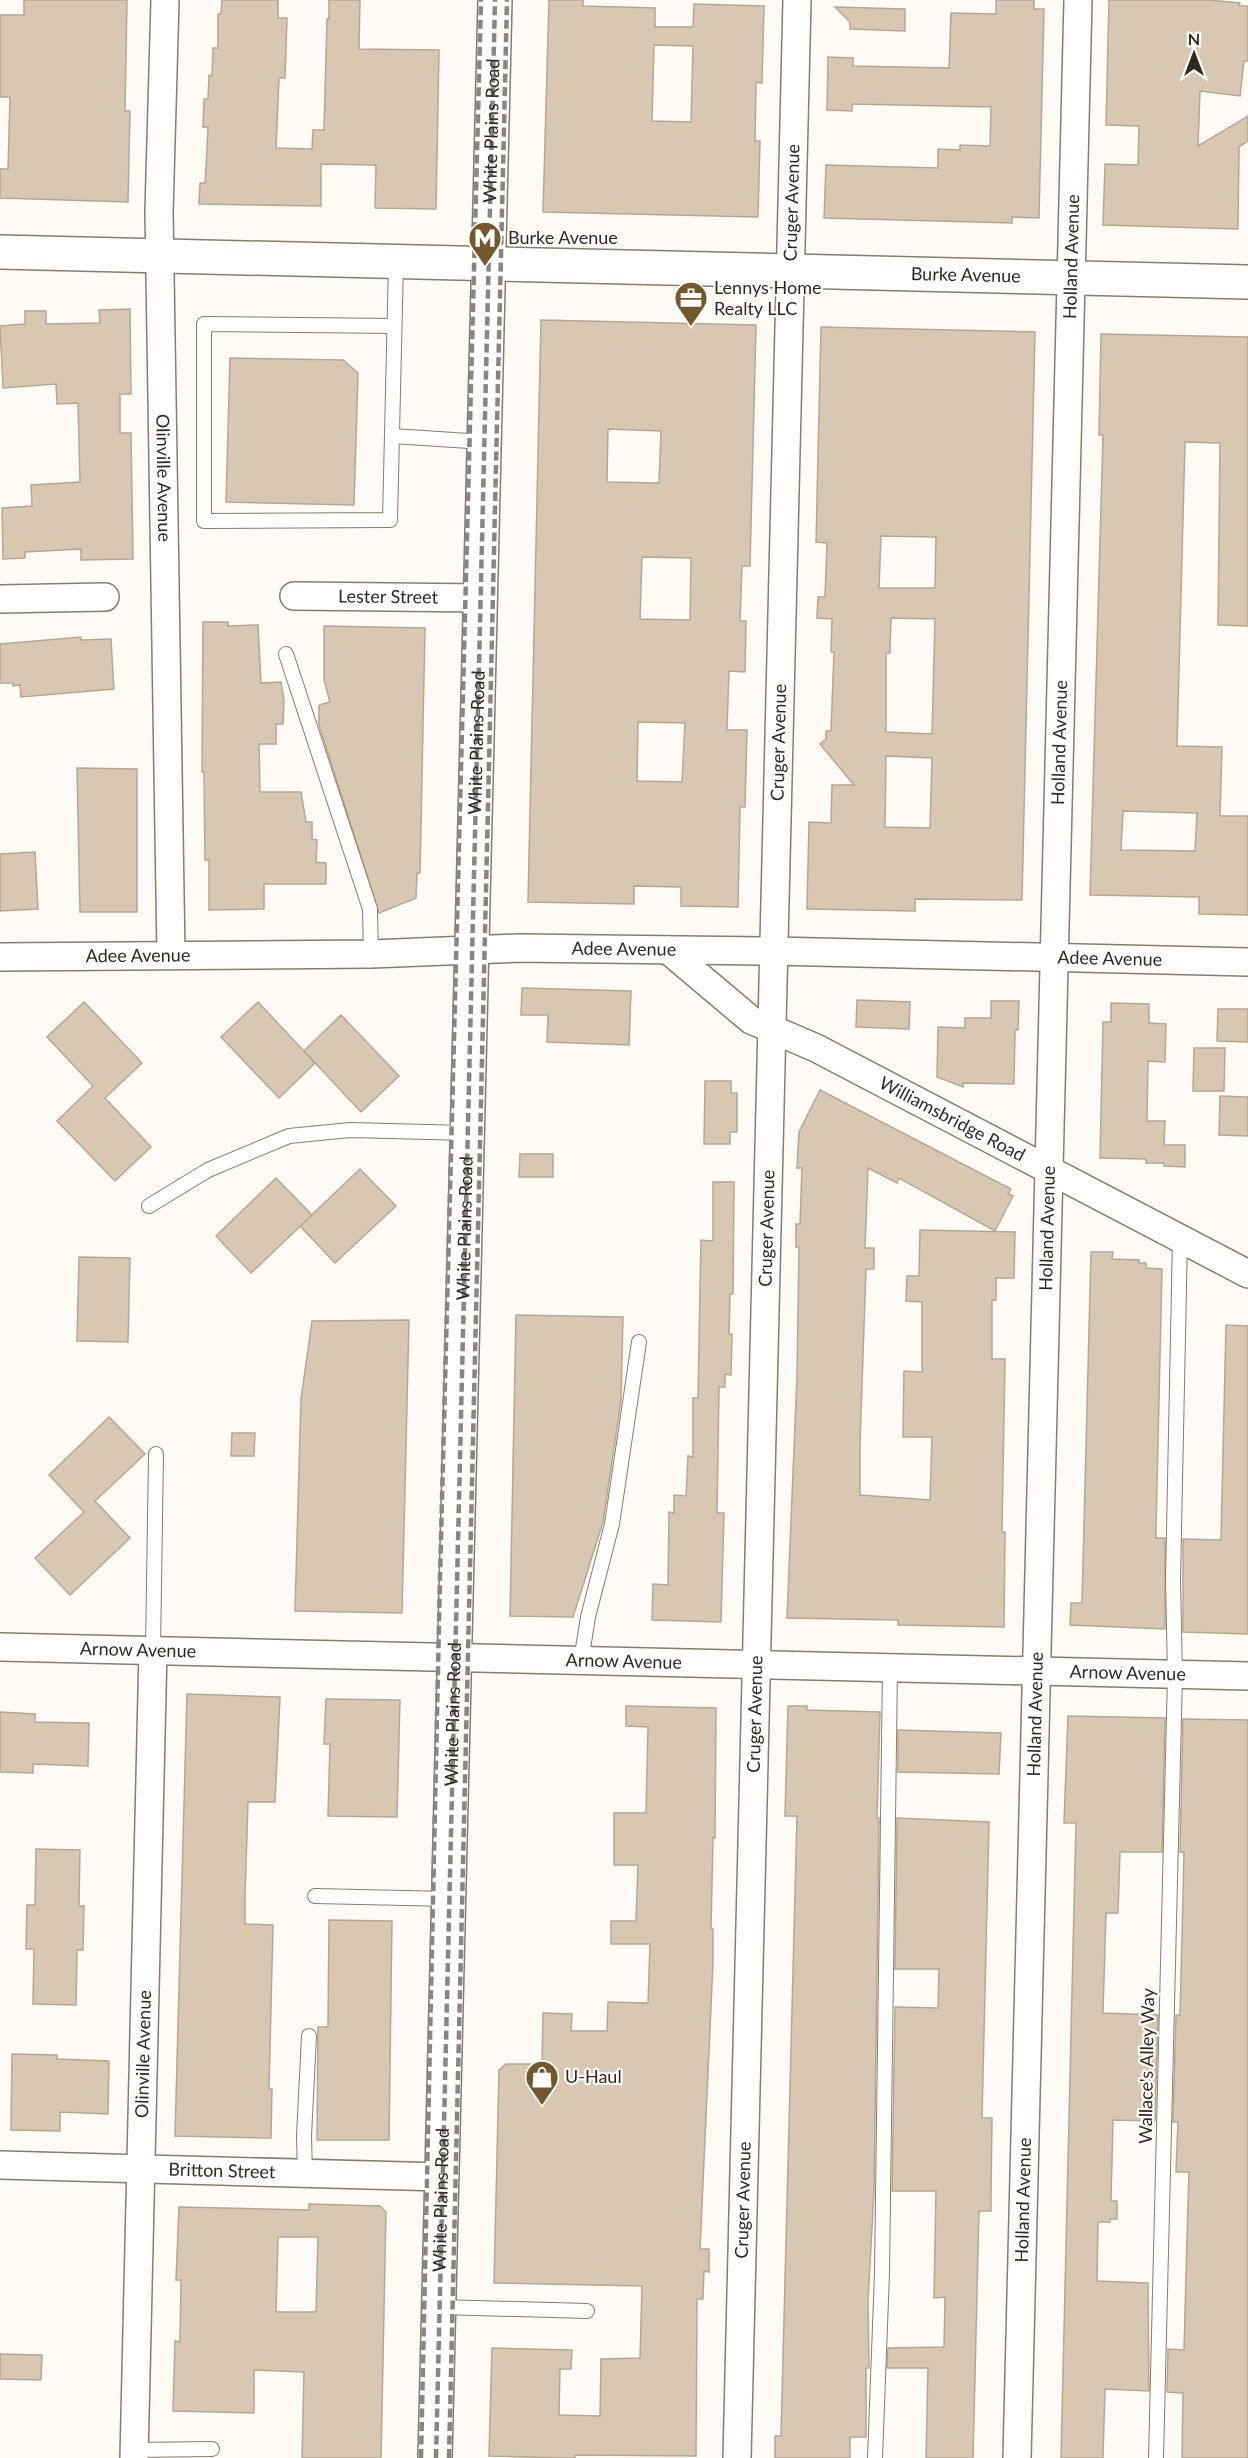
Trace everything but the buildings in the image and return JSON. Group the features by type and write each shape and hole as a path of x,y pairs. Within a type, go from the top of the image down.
{"main road":[{"name":"White Plains Road","path":"435,2458 495,0"},
{"name":"Burke Avenue","path":"0,252 1248,282"}],"street":[{"name":"Olinville Avenue","path":"165,0 160,256 171,955"},
{"name":"Cruger Avenue","path":"737,2458 797,0"},
{"name":"Holland Avenue","path":"1017,2458 1078,0"},
{"name":"Lester Street","path":"294,596 482,598"},
{"path":"0,599 105,597"},
{"name":"Adee Avenue","path":"0,957 371,954 519,948 774,951 1248,963"},
{"name":"Williamsbridge Road","path":"668,950 751,1020 816,1048 1248,1274"},
{"name":"Arnow Avenue","path":"0,1647 1248,1677"},
{"name":"Olinville Avenue","path":"134,2454 153,1650"},
{"name":"Britton Street","path":"0,2165 443,2176"}],"lane":[{"path":"394,326 204,324 204,520 390,520 396,262"},
{"path":"392,436 485,442"},
{"path":"286,654 370,909 371,954"},
{"path":"149,1206 208,1170 289,1136 350,1130 468,1133"},
{"name":"Wallace's Alley Way","path":"1156,2458 1175,1675 1173,1580 1180,1238"},
{"path":"581,1660 588,1617 612,1524 639,1342"},
{"path":"153,1650 156,1454"},
{"path":"875,2458 882,2273 890,1668"},
{"path":"315,1896 450,1899"},
{"path":"305,2173 304,2136 309,2036"},
{"path":"439,2307 587,2311"},
{"path":"134,2454 212,2449"}],"railway":[{"path":"421,2458 440,1576 481,0"},
{"path":"436,2458 495,0"},
{"path":"449,2458 507,0"}],"place":[{"name":"Burke Avenue","path":"485,267"},
{"name":"Lennys Home Realty LLC","path":"691,327"},
{"name":"U-Haul","path":"542,2106"}]}
